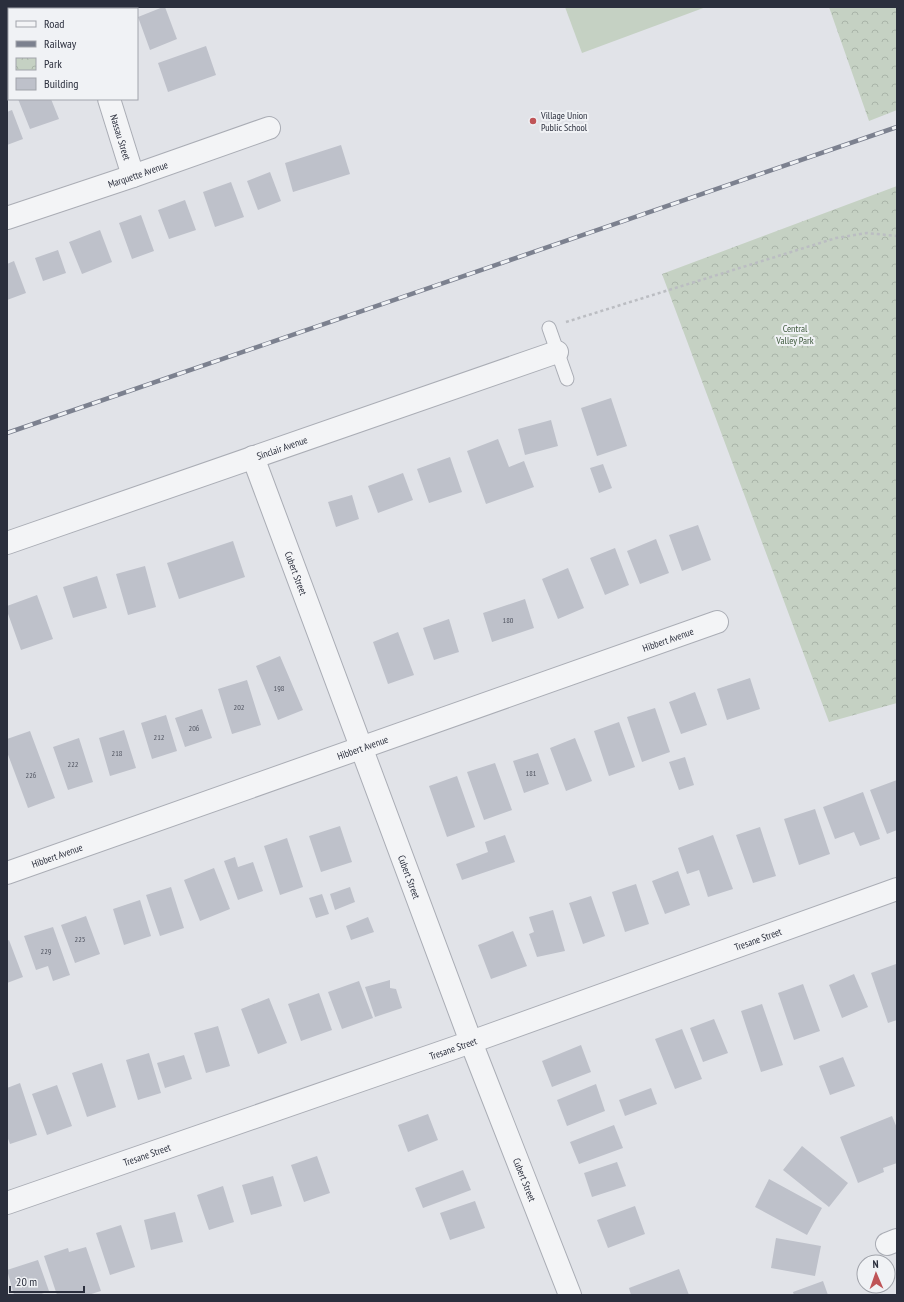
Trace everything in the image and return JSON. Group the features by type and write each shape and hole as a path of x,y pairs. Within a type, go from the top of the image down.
{"street":[{"name":"Nassau Street","path":"109,100 133,176"},
{"name":"Marquette Avenue","path":"7,218 133,176 268,128"},
{"name":"Sinclair Avenue","path":"7,543 557,352"},
{"name":"Cubert Street","path":"253,457 471,1042 570,1295"},
{"name":"Hibbert Avenue","path":"7,873 717,622"},
{"name":"Tresane Street","path":"7,1203 471,1042 897,889"}],"lane":[{"path":"549,328 566,379"}],"path":[{"path":"549,328 836,238 867,233 897,236"}],"green space":[{"path":"565,7 706,7 582,53"},
{"path":"829,7 897,7 897,110 869,121"},
{"name":"Central Valley Park","path":"897,186 897,703 829,722 662,274"}],"building":[{"path":"165,7 177,39 150,50 138,17"},
{"path":"206,46 216,75 168,92 158,63"},
{"path":"18,100 51,100 59,119 30,129"},
{"path":"12,110 23,139 7,145 7,112"},
{"path":"341,145 350,174 293,192 285,163"},
{"path":"270,172 281,201 258,210 247,181"},
{"path":"231,182 244,217 215,227 203,192"},
{"path":"185,200 196,230 169,239 158,210"},
{"path":"141,215 154,251 132,259 119,223"},
{"path":"100,230 112,262 82,274 69,242"},
{"path":"58,250 66,273 43,281 35,258"},
{"path":"14,261 26,293 7,300 7,264"},
{"path":"611,398 627,446 597,456 581,408"},
{"path":"551,420 558,446 525,455 518,429"},
{"path":"498,439 509,467 524,461 534,487 486,504 467,451"},
{"path":"450,457 462,492 429,503 417,469"},
{"path":"603,464 612,488 599,493 590,468"},
{"path":"403,473 413,500 378,513 368,486"},
{"path":"352,495 359,519 336,527 328,502"},
{"path":"698,525 711,560 682,571 669,535"},
{"path":"656,539 669,573 640,584 627,551"},
{"path":"233,541 245,577 179,599 167,563"},
{"path":"615,548 629,585 605,595 590,558"},
{"path":"145,566 156,607 128,615 116,574"},
{"path":"568,568 584,608 558,619 542,579"},
{"path":"97,576 107,608 73,618 63,587"},
{"path":"37,595 53,639 21,650 7,611 7,606"},
{"path":"525,599 534,628 492,642 483,613"},
{"path":"449,619 459,652 434,660 423,628"},
{"path":"398,632 414,675 388,684 373,642"},
{"path":"280,656 303,710 278,720 256,666"},
{"path":"750,678 760,709 727,720 717,689"},
{"path":"247,680 261,725 232,734 218,689"},
{"path":"695,692 707,725 681,734 669,702"},
{"path":"655,708 670,752 642,762 627,717"},
{"path":"202,709 212,738 185,747 175,718"},
{"path":"166,715 177,751 152,759 141,723"},
{"path":"619,722 635,767 609,776 594,731"},
{"path":"124,730 136,768 110,776 99,738"},
{"path":"30,731 55,798 28,808 7,752 7,739"},
{"path":"79,738 93,782 68,790 53,747"},
{"path":"575,738 592,781 566,791 550,748"},
{"path":"538,753 549,784 524,793 513,761"},
{"path":"685,757 694,785 679,790 669,762"},
{"path":"495,763 512,810 484,820 467,772"},
{"path":"457,776 475,827 447,837 429,786"},
{"path":"897,780 897,830 887,834 870,790"},
{"path":"863,792 880,839 860,846 854,832 835,839 823,807"},
{"path":"815,809 830,854 799,865 784,819"},
{"path":"340,826 352,862 321,872 309,836"},
{"path":"760,827 776,876 753,883 736,835"},
{"path":"505,835 515,862 462,880 456,864 488,852 485,842"},
{"path":"713,835 733,889 708,897 699,870 687,874 678,848"},
{"path":"287,838 303,887 280,895 264,846"},
{"path":"235,857 238,867 253,862 263,891 238,900 224,861"},
{"path":"214,868 230,909 200,921 184,880"},
{"path":"678,871 690,905 665,914 652,881"},
{"path":"636,884 649,924 625,932 612,892"},
{"path":"171,887 184,928 160,936 146,895"},
{"path":"350,887 355,902 335,910 330,894"},
{"path":"322,894 329,914 316,918 309,898"},
{"path":"591,896 605,936 583,944 569,903"},
{"path":"140,900 151,936 124,945 113,909"},
{"path":"553,910 565,951 537,957 529,934 534,932 529,917"},
{"path":"86,916 100,954 75,963 61,925"},
{"path":"368,917 374,932 351,940 346,926"},
{"path":"53,927 70,975 53,981 48,966 36,970 24,936"},
{"path":"513,931 527,966 491,979 478,945"},
{"path":"9,940 23,977 7,983 7,941"},
{"path":"896,964 897,1020 888,1023 871,973"},
{"path":"854,974 868,1007 842,1018 829,985"},
{"path":"390,980 390,988 396,989 402,1008 375,1017 365,987"},
{"path":"359,981 373,1018 342,1029 328,992"},
{"path":"803,984 820,1031 794,1040 778,993"},
{"path":"319,993 332,1030 301,1041 288,1004"},
{"path":"269,998 287,1043 258,1054 241,1009"},
{"path":"762,1004 783,1065 761,1072 741,1011"},
{"path":"714,1019 728,1053 703,1062 690,1028"},
{"path":"218,1026 230,1066 206,1073 194,1033"},
{"path":"682,1029 702,1079 675,1089 655,1039"},
{"path":"581,1045 591,1072 552,1087 542,1061"},
{"path":"149,1053 161,1093 138,1100 126,1060"},
{"path":"184,1055 192,1079 165,1088 157,1063"},
{"path":"843,1057 855,1086 830,1095 819,1066"},
{"path":"102,1063 116,1107 87,1117 72,1073"},
{"path":"20,1083 37,1135 10,1144 7,1136 7,1088"},
{"path":"596,1084 605,1111 567,1126 557,1100"},
{"path":"57,1085 72,1126 47,1135 32,1094"},
{"path":"651,1088 657,1104 625,1116 619,1100"},
{"path":"428,1114 438,1140 408,1152 398,1125"},
{"path":"892,1116 897,1128 897,1163 883,1168 884,1172 858,1183 840,1137"},
{"path":"614,1125 623,1148 579,1164 570,1142"},
{"path":"802,1146 848,1183 829,1207 783,1170"},
{"path":"317,1156 330,1193 304,1202 291,1165"},
{"path":"617,1162 626,1186 592,1197 584,1173"},
{"path":"463,1170 471,1190 423,1208 415,1188"},
{"path":"273,1176 282,1206 251,1215 242,1185"},
{"path":"769,1179 822,1208 807,1235 755,1207"},
{"path":"223,1186 234,1222 209,1230 197,1195"},
{"path":"475,1201 485,1228 450,1240 440,1213"},
{"path":"635,1206 645,1234 608,1248 597,1220"},
{"path":"175,1212 183,1242 151,1250 144,1220"},
{"path":"121,1225 135,1267 110,1275 96,1233"},
{"path":"776,1238 821,1246 815,1276 771,1268"},
{"path":"86,1247 101,1291 88,1295 57,1295 44,1256 68,1248 69,1252"},
{"path":"38,1260 49,1291 39,1295 14,1295 7,1270"},
{"path":"679,1269 689,1295 631,1295 629,1288"},
{"path":"823,1281 828,1295 794,1295 793,1292"}],"railway":[{"path":"7,433 897,127"}],"place":[{"name":"Village Union Public School","path":"533,121"}]}
